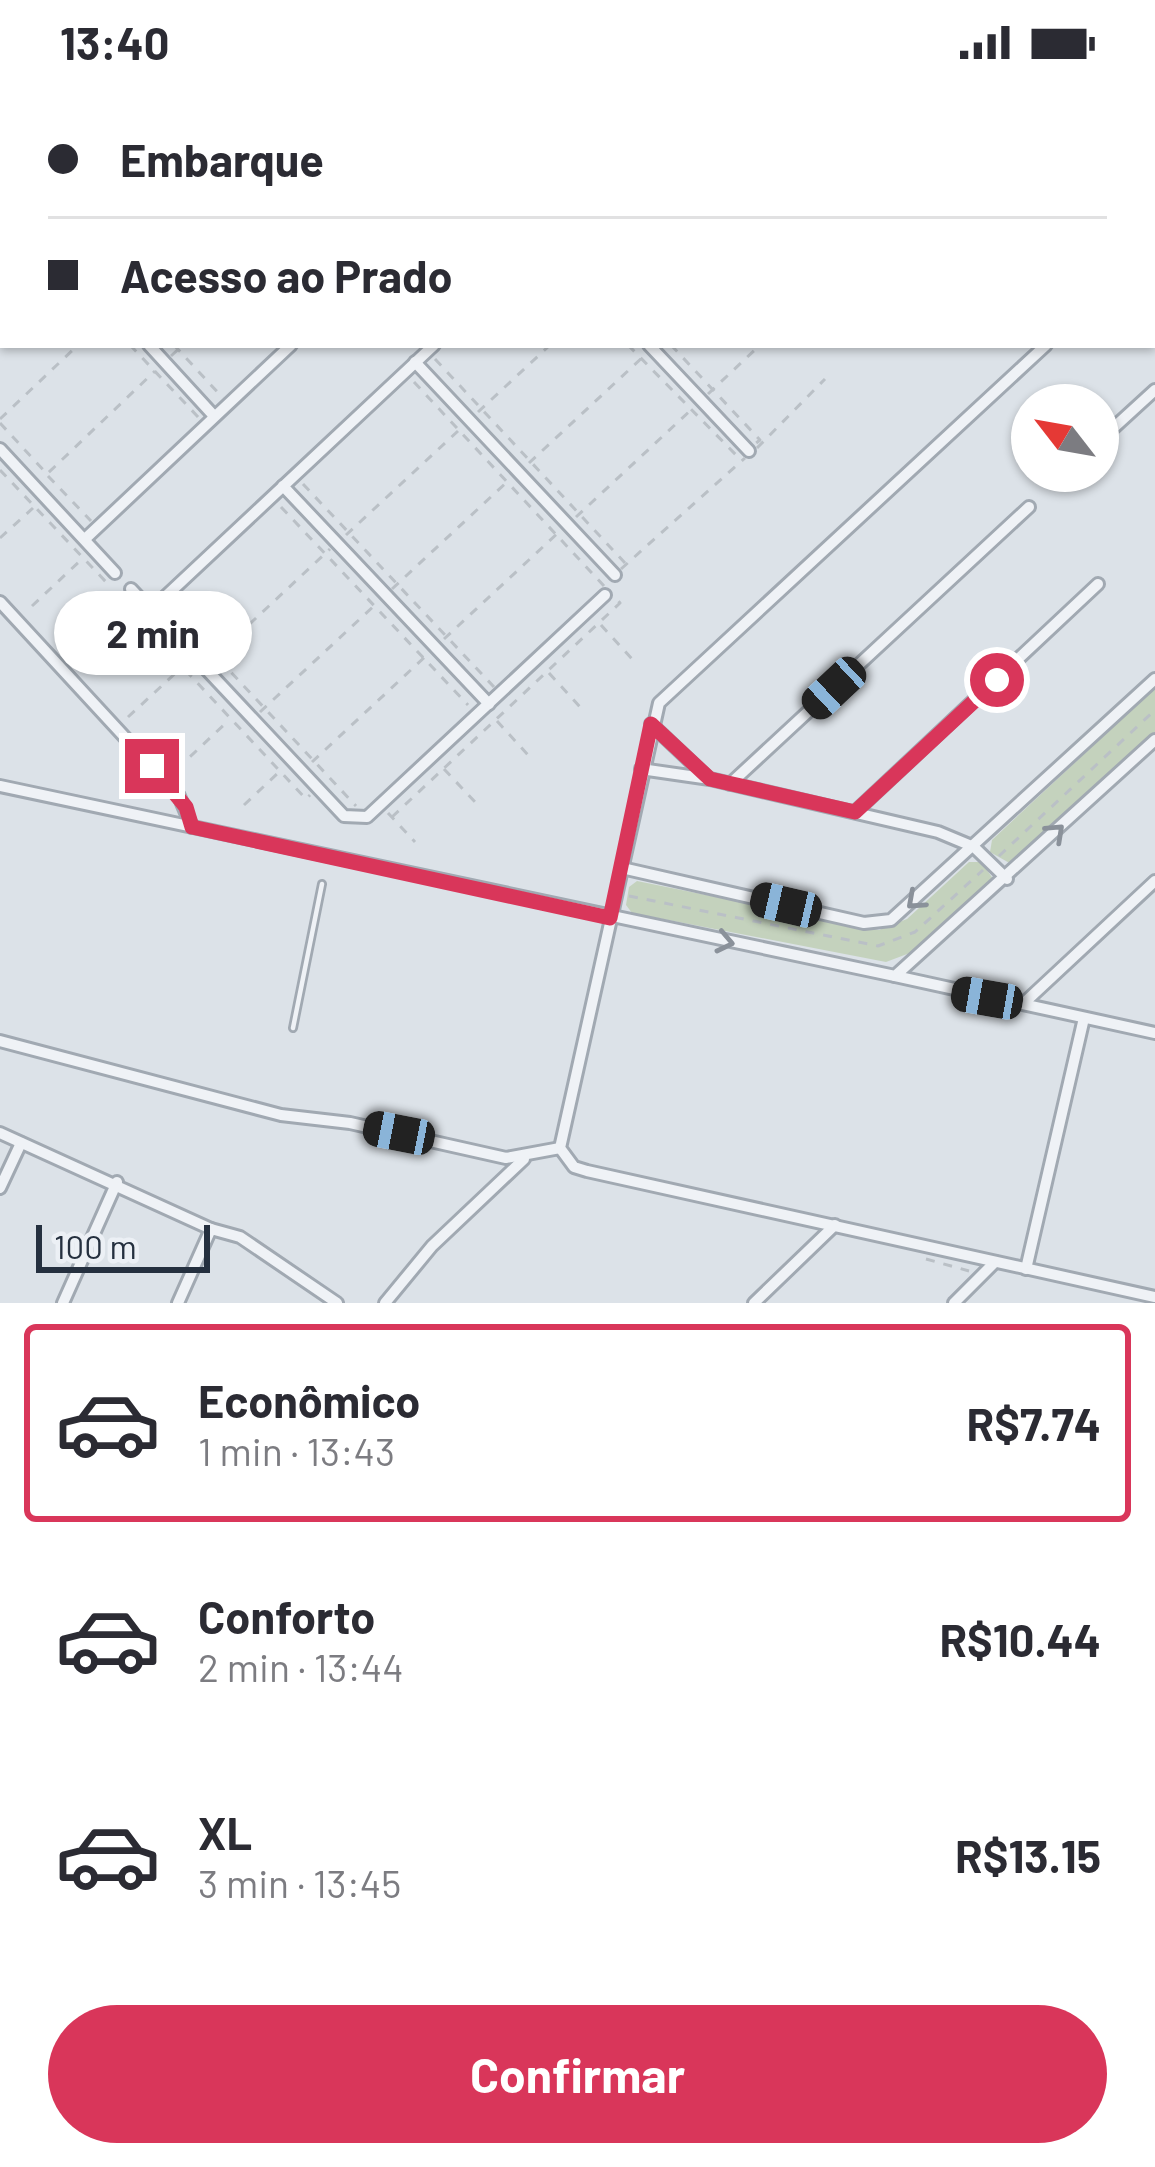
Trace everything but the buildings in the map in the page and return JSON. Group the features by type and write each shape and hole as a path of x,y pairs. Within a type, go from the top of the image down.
{"street":[{"path":"152,348 209,421"},
{"path":"85,539 288,348"},
{"path":"653,348 748,451"},
{"path":"1043,348 668,692 651,724 560,1148 574,1167 587,1172 1026,1269 1134,1300 1155,1297"},
{"path":"148,607 432,350"},
{"path":"415,362 615,575"},
{"path":"1119,423 1155,390"},
{"path":"0,448 115,573"},
{"path":"283,486 489,704"},
{"path":"730,784 1029,507"},
{"path":"855,812 1098,584"},
{"path":"131,589 344,816 364,819 605,595"},
{"path":"0,602 179,796 192,827"},
{"path":"622,868 878,923 902,914 1155,679"},
{"path":"651,724 710,779"},
{"path":"895,976 1155,740"},
{"path":"641,769 710,779 938,832 974,847 1006,879"},
{"path":"0,786 1152,1030"},
{"path":"1023,1004 1155,881"},
{"path":"1026,1269 1084,1018"},
{"path":"0,1041 257,1111 525,1157 560,1148"},
{"path":"0,1133 117,1182 211,1229 228,1230 337,1303"},
{"path":"0,1188 21,1143"},
{"path":"385,1303 447,1231 525,1157"},
{"path":"63,1303 117,1182"},
{"path":"754,1303 835,1225"},
{"path":"178,1303 211,1229"},
{"path":"954,1303 994,1262"}],"lane":[{"path":"293,1028 322,884"}],"path":[{"path":"75,348 0,421 97,528"},
{"path":"133,348 209,421"},
{"path":"47,474 177,348"},
{"path":"181,348 228,403"},
{"path":"204,667 547,348"},
{"path":"631,348 737,461"},
{"path":"253,719 649,348"},
{"path":"674,348 760,440"},
{"path":"302,771 757,348"},
{"path":"432,350 626,564"},
{"path":"392,817 620,603 409,376"},
{"path":"615,575 825,379"},
{"path":"0,470 106,583 115,573"},
{"path":"299,479 495,689"},
{"path":"276,501 472,710"},
{"path":"0,538 34,507"},
{"path":"32,606 83,558"},
{"path":"116,596 306,799 313,793"},
{"path":"166,603 362,813"},
{"path":"80,665 148,607"},
{"path":"599,622 632,658"},
{"path":"128,717 194,656"},
{"path":"548,671 580,707"},
{"path":"177,770 243,708"},
{"path":"616,892 878,946 915,932 1155,710"},
{"path":"496,720 528,755"},
{"path":"244,805 292,760"},
{"path":"444,769 476,803"}],"green space":[{"path":"1155,688 1155,732 1013,865 990,852 992,840"},
{"path":"969,862 981,862 994,880 923,948 886,962 632,913 626,905 629,887 637,881 879,930 907,919"}],"route":[{"path":"152,766 179,796 192,827 610,918 651,724 710,779 855,812 997,680"}]}
